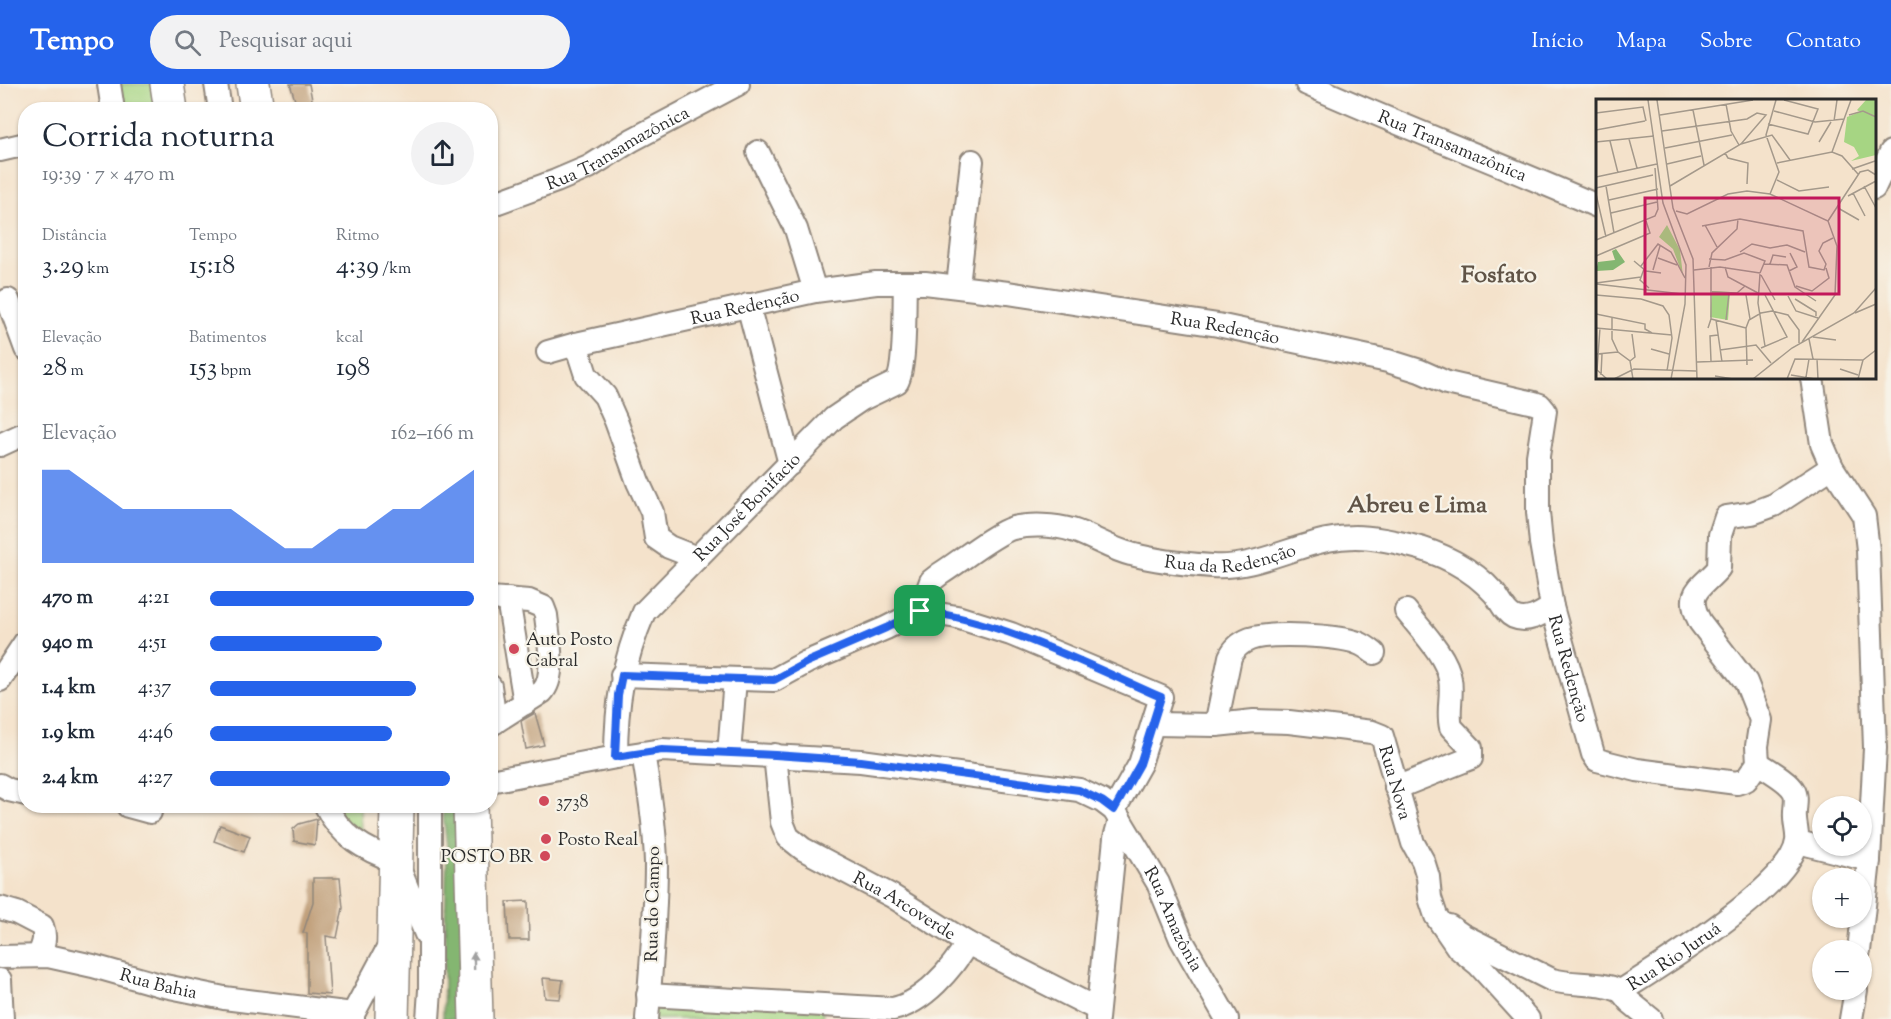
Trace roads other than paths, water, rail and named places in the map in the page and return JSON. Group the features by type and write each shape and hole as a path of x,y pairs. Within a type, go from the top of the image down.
{"highway":[{"path":"167,84 170,102"},
{"path":"253,84 256,102"},
{"path":"392,1019 397,813"},
{"path":"470,813 476,1019"}],"street":[{"path":"110,84 112,102"},
{"path":"216,84 219,102"},
{"name":"Rua Transamazônica","path":"498,202 589,167 632,140 738,84"},
{"name":"Rua Transamazônica","path":"1307,84 1596,206"},
{"path":"0,150 18,146"},
{"path":"758,152 796,229 815,291"},
{"path":"1881,186 1891,152"},
{"path":"958,286 972,161"},
{"name":"Rua Redenção","path":"548,352 815,291 876,283 925,283 1218,325 1388,361 1420,371 1447,383 1540,405 1545,411 1538,456 1538,512 1541,543 1552,607 1593,754 1597,760 1637,770 1737,783 1746,780 1758,763"},
{"name":"Rua José Bonifacio","path":"615,757 618,695 622,675 644,612 834,418 861,399 897,382 903,361 905,284"},
{"path":"11,298 18,322"},
{"path":"748,305 790,464"},
{"path":"576,344 586,375 605,396 616,421 638,482 652,512 656,538 669,547 697,558"},
{"path":"1812,380 1822,444 1832,467 1864,516 1868,550 1875,748 1869,860 1860,940"},
{"path":"0,445 18,437"},
{"path":"1832,467 1774,505 1752,513 1726,517 1720,535 1719,568 1700,585 1696,592 1695,612 1700,622 1746,682 1754,701 1761,725 1757,738 1758,763 1792,787 1796,793 1795,819 1798,842 1869,860"},
{"name":"Rua da Redenção","path":"920,611 931,582 940,574 1012,529 1037,526 1056,526 1073,530 1130,554 1216,566 1250,563 1326,540 1376,537 1416,547 1453,561 1494,593 1504,609 1514,617 1530,618 1552,607"},
{"path":"498,720 525,703 542,692 547,687 551,673 546,615 543,607 539,604 499,598 525,703"},
{"path":"622,675 774,680 807,662 920,611 957,616 1011,634 1161,697 1140,764 1118,815 1097,1014"},
{"path":"1396,788 1471,758 1472,751 1451,727 1449,704 1451,681 1447,667 1406,611"},
{"path":"1217,720 1230,657 1233,650 1248,640 1273,637 1338,638 1363,644 1374,652"},
{"path":"0,680 18,653"},
{"path":"729,753 735,680"},
{"name":"Rua Nova","path":"1153,724 1217,720 1289,722 1377,733 1382,736 1413,843 1423,861 1428,877 1430,898 1436,916 1458,948 1479,965 1528,1019"},
{"path":"498,779 662,750 775,755 861,761 1079,790 1102,801 1118,815"},
{"name":"Rua do Campo","path":"643,753 656,860 646,1019"},
{"name":"Rua Arcoverde","path":"775,755 782,822 788,837 803,849 892,896 967,942 1097,1014"},
{"path":"0,785 18,793"},
{"path":"330,813 340,829 356,842 375,854 396,861 430,944"},
{"path":"428,1019 430,813"},
{"name":"Rua Amazônia","path":"1118,815 1158,883 1181,939 1227,1019"},
{"name":"Rua Rio Juruá","path":"1436,916 1462,935 1552,980 1564,983 1596,983 1621,991 1686,951 1749,902 1774,879 1798,842"},
{"path":"0,908 17,913 42,926 45,935 39,955"},
{"name":"Rua Bahia","path":"0,957 39,955 93,966 160,985 224,998 353,1017 394,938"},
{"path":"648,995 809,1011 893,1009 902,1007 924,993 948,971 967,942"},
{"path":"0,980 2,1019"},
{"path":"1621,991 1630,1002 1651,1019"},
{"path":"1851,1019 1854,1000"}],"place":[{"name":"Auto Posto Cabral","path":"514,649"},
{"name":"3738","path":"544,801"},
{"name":"Posto Real","path":"546,839"},
{"name":"POSTO BR","path":"545,856"}],"district":[{"name":"Fosfato","path":"1499,274"},
{"name":"Abreu e Lima","path":"1417,504"}]}
